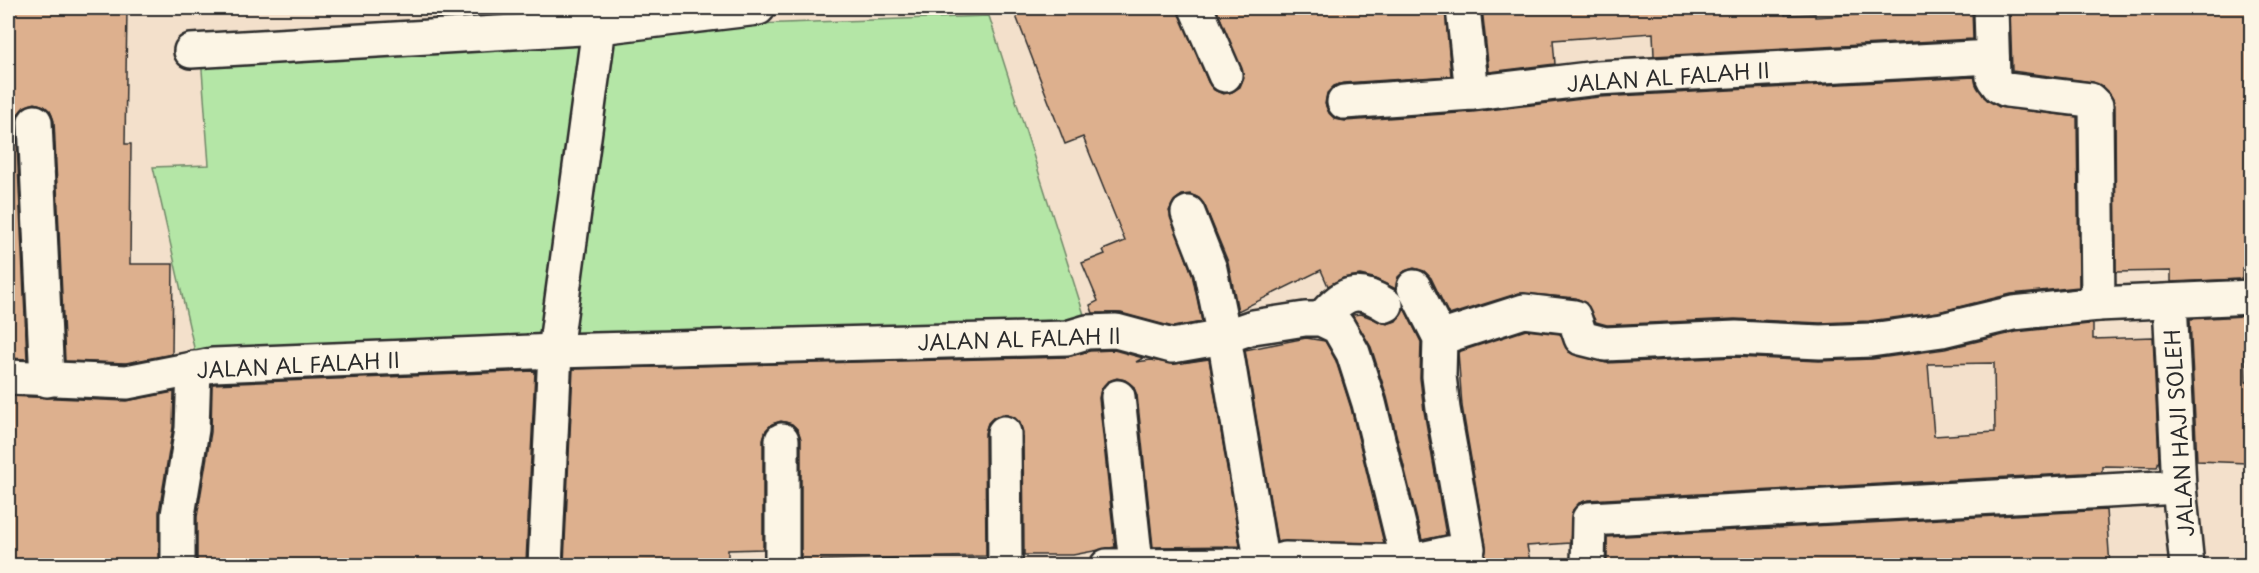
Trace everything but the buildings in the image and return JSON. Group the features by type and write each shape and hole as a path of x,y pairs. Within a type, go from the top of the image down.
{"street":[{"path":"191,51 599,27 758,8"},
{"path":"1196,8 1225,75"},
{"path":"1463,8 1472,93"},
{"path":"1991,8 1993,78 2003,89 2090,100 2096,106 2098,304"},
{"path":"545,566 555,351 599,27"},
{"name":"JALAN AL FALAH II","path":"1344,102 1472,93 1597,78 1992,57"},
{"path":"36,122 47,380"},
{"path":"1188,213 1210,269 1224,337 1262,565"},
{"path":"1118,397 1122,565 1262,565 1285,559 1408,564 1468,549 1443,409 1439,376 1440,338 1414,287"},
{"path":"1386,305 1369,294 1352,295 1338,301 1321,319 1338,327 1353,353 1369,403 1408,564"},
{"path":"1440,338 1524,311 1574,316 1581,338 1605,344 1736,338 1820,342 1871,340 1942,330 2013,313 2098,304 2252,297"},
{"name":"JALAN HAJI SOLEH","path":"2170,301 2179,487 2187,566"},
{"name":"JALAN AL FALAH II","path":"8,377 127,382 213,365 555,351 1067,338 1087,332 1116,331 1172,346 1224,337 1253,327 1305,319 1321,319"},
{"path":"178,566 178,515 192,429 194,368"},
{"path":"1004,433 1005,566"},
{"path":"782,440 782,566"},
{"path":"1588,566 1589,519 2179,487"}],"green space":[{"path":"989,16 1087,324 197,361 153,167 209,165 200,43"}]}
